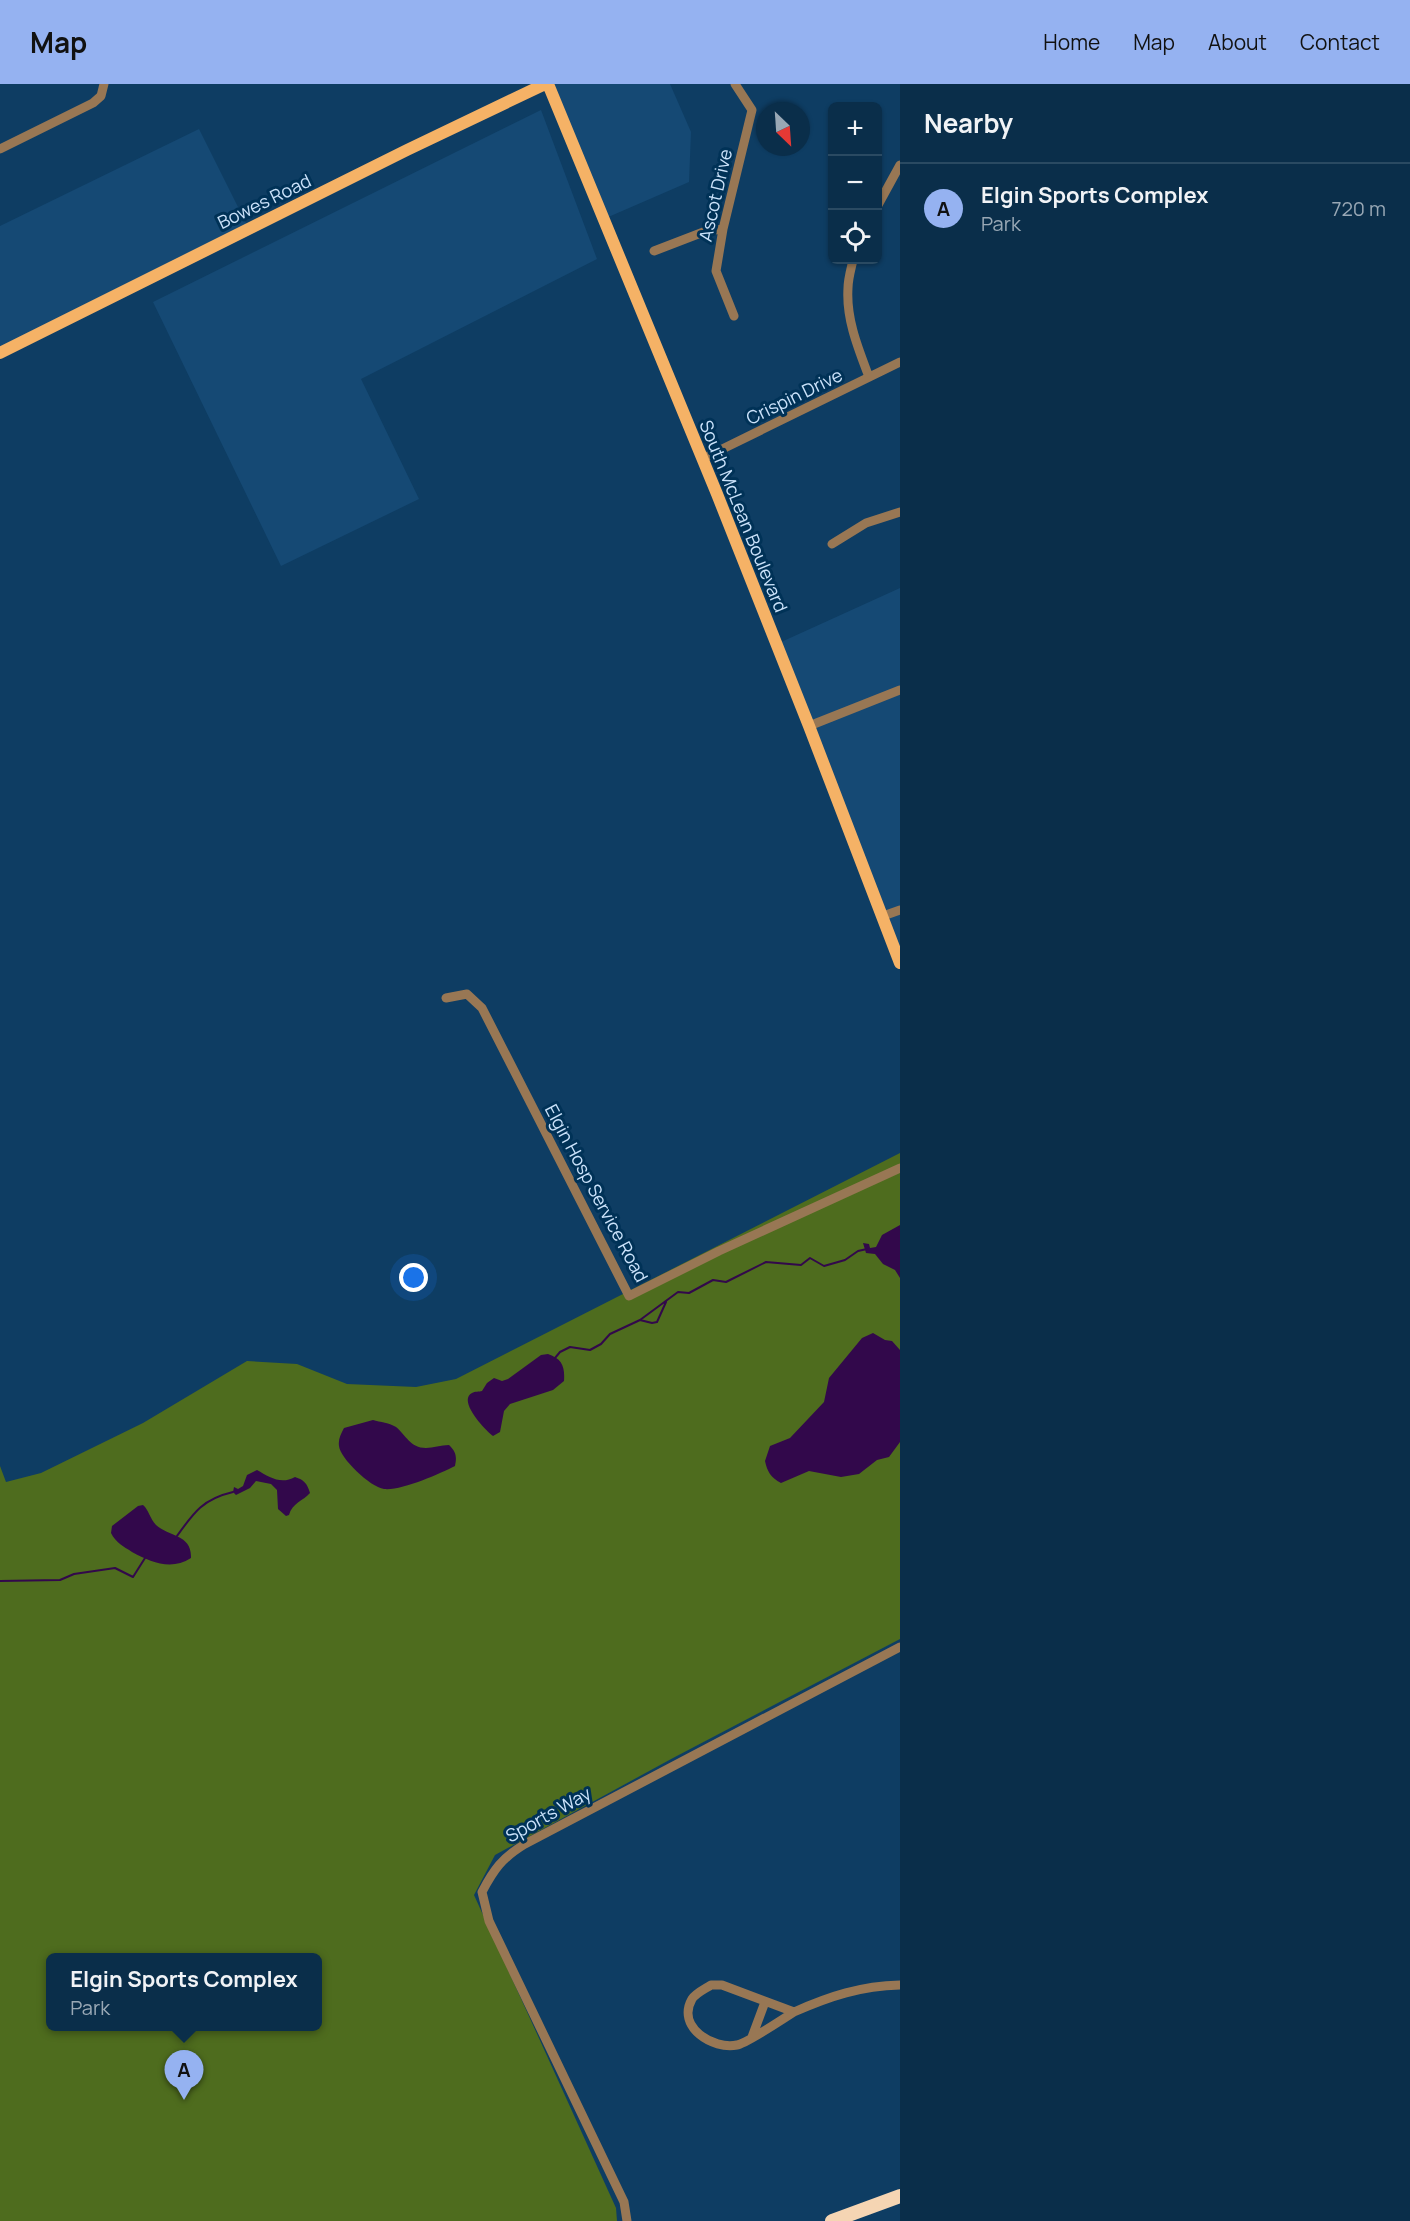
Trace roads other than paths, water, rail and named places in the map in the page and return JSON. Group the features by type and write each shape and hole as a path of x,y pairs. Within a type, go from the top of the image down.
{"highway":[{"path":"832,2221 900,2196"}],"main road":[{"name":"Bowes Road","path":"0,353 407,150 547,84"},
{"name":"South McLean Boulevard","path":"547,84 702,459 809,726 900,963"}],"street":[{"path":"0,149 93,103 100,96 104,84"},
{"name":"Ascot Drive","path":"734,316 716,271 723,230 752,110 735,84"},
{"path":"882,198 900,165"},
{"path":"654,251 706,231 723,230"},
{"path":"852,264 848,288 849,313 854,338 869,377"},
{"name":"Crispin Drive","path":"702,459 900,362"},
{"path":"832,544 866,523 900,512"},
{"path":"809,726 900,690"},
{"path":"883,916 900,910"},
{"name":"Elgin Hosp Service Road","path":"446,998 467,994 482,1008 629,1296 719,1251 900,1168"},
{"name":"Sports Way","path":"627,2221 624,2202 489,1921 482,1892 494,1869 508,1854 525,1844 900,1647"},
{"path":"794,2012 722,1985 711,1985 692,1999 688,2014 691,2026 703,2038 725,2046 740,2045 794,2012 832,1995 878,1985 900,1984"},
{"path":"752,2037 765,2002"}],"waterway":[{"path":"555,1358 560,1352 570,1347 590,1350 601,1344 610,1334 640,1320 678,1292 689,1293 713,1280 726,1282 766,1262 801,1265 810,1258 824,1266 845,1260 858,1251 867,1249"},
{"path":"640,1320 657,1322 666,1302"},
{"path":"177,1536 200,1508 214,1498 233,1492"},
{"path":"0,1581 60,1580 74,1574 115,1568 133,1577 145,1558"}],"place":[{"name":"Elgin Sports Complex","path":"184,2100"}]}
